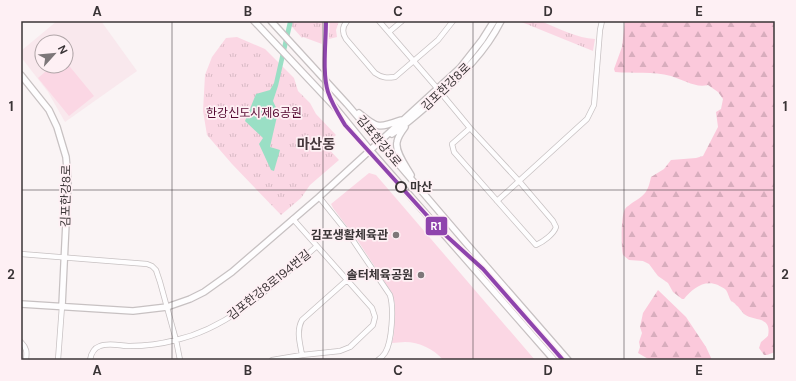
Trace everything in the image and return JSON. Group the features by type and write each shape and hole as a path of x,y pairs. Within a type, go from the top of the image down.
{"street":[{"name":"김포한강3로","path":"254,21 334,106 370,150 554,360"},
{"name":"김포한강3로","path":"271,21 347,104 568,360"},
{"path":"347,21 343,29 343,35 374,73 384,78 395,77 444,34 453,21"},
{"path":"379,21 470,128 519,181 553,221 556,227 555,231 540,243 536,245 452,148 452,144 470,128"},
{"path":"389,32 402,21"},
{"name":"김포한강8로","path":"439,91 473,52 494,21"},
{"name":"김포한강8로","path":"21,304 133,311 167,307 190,299 218,283 319,198 370,150 466,69 484,50 501,21"},
{"path":"497,201 587,119 594,105 602,21"},
{"name":"김포한강8로","path":"21,75 49,110 65,150 68,181 62,306"},
{"path":"347,104 376,126 405,122"},
{"path":"405,122 397,141 397,145 403,160 420,189"},
{"path":"319,198 348,233 390,295 392,305 389,341 385,353 378,360"},
{"name":"김포한강8로194번길","path":"272,360 340,351 350,347 373,325 375,317 372,308 293,219"},
{"name":"김포한강8로194번길","path":"90,360 93,352 99,346 105,344 143,346 176,340 205,331 246,307 317,246"},
{"path":"21,254 147,264 152,266 156,270 176,340 180,360"},
{"path":"302,355 298,336 302,320 347,280"},
{"path":"58,360 62,306"},
{"path":"21,342 27,351 26,360"}],"shaded area":[{"path":"57,21 101,21 137,71 65,122 48,92 34,74 74,74 74,34 41,34"},
{"path":"288,21 293,21 278,86 273,101 278,112 270,147 280,150 274,171 271,170 259,144 263,138 245,121 256,94 270,90 274,83"},
{"path":"34,40 34,74 21,57 21,51"}],"green space":[{"path":"287,21 339,21 336,30 337,37 329,39 322,44 303,37 302,38"},
{"path":"519,21 543,21 575,35 595,39 593,51"},
{"path":"625,21 775,21 775,352 764,355 759,348 761,342 768,336 769,329 765,322 744,314 731,301 727,291 724,288 713,283 703,284 682,299 673,292 668,283 658,276 649,264 643,261 629,260 623,255 622,231 625,209 643,195 649,186 651,177 664,169 671,160 703,156 718,127 716,112 721,109 723,99 718,92 708,85 694,85 664,74 615,72 614,69 622,47"},
{"name":"한강신도시제6공원","path":"237,37 265,49 294,78 298,91 310,103 316,114 336,135 325,145 339,160 310,185 301,198 281,215 232,164 207,135 203,111 205,75 212,57 226,38"},
{"path":"74,72 94,96 69,116 38,78 43,74 74,74"},
{"name":"솔터체육공원","path":"369,173 376,175 535,360 443,360 431,349 421,345 410,342 392,343 394,334 395,304 392,293 358,241 331,204"},
{"path":"658,290 686,317 706,347 712,360 650,360 638,353 642,333 640,327 643,313"}],"transit line":[{"name":"R1","path":"326,21 326,84 332,101 345,125 441,231 483,269 563,360"}],"place":[{"name":"마산","path":"401,187"},
{"name":"김포생활체육관","path":"396,235"},
{"name":"솔터체육공원","path":"421,275"}],"district":[{"name":"마산동","path":"316,144"}]}
